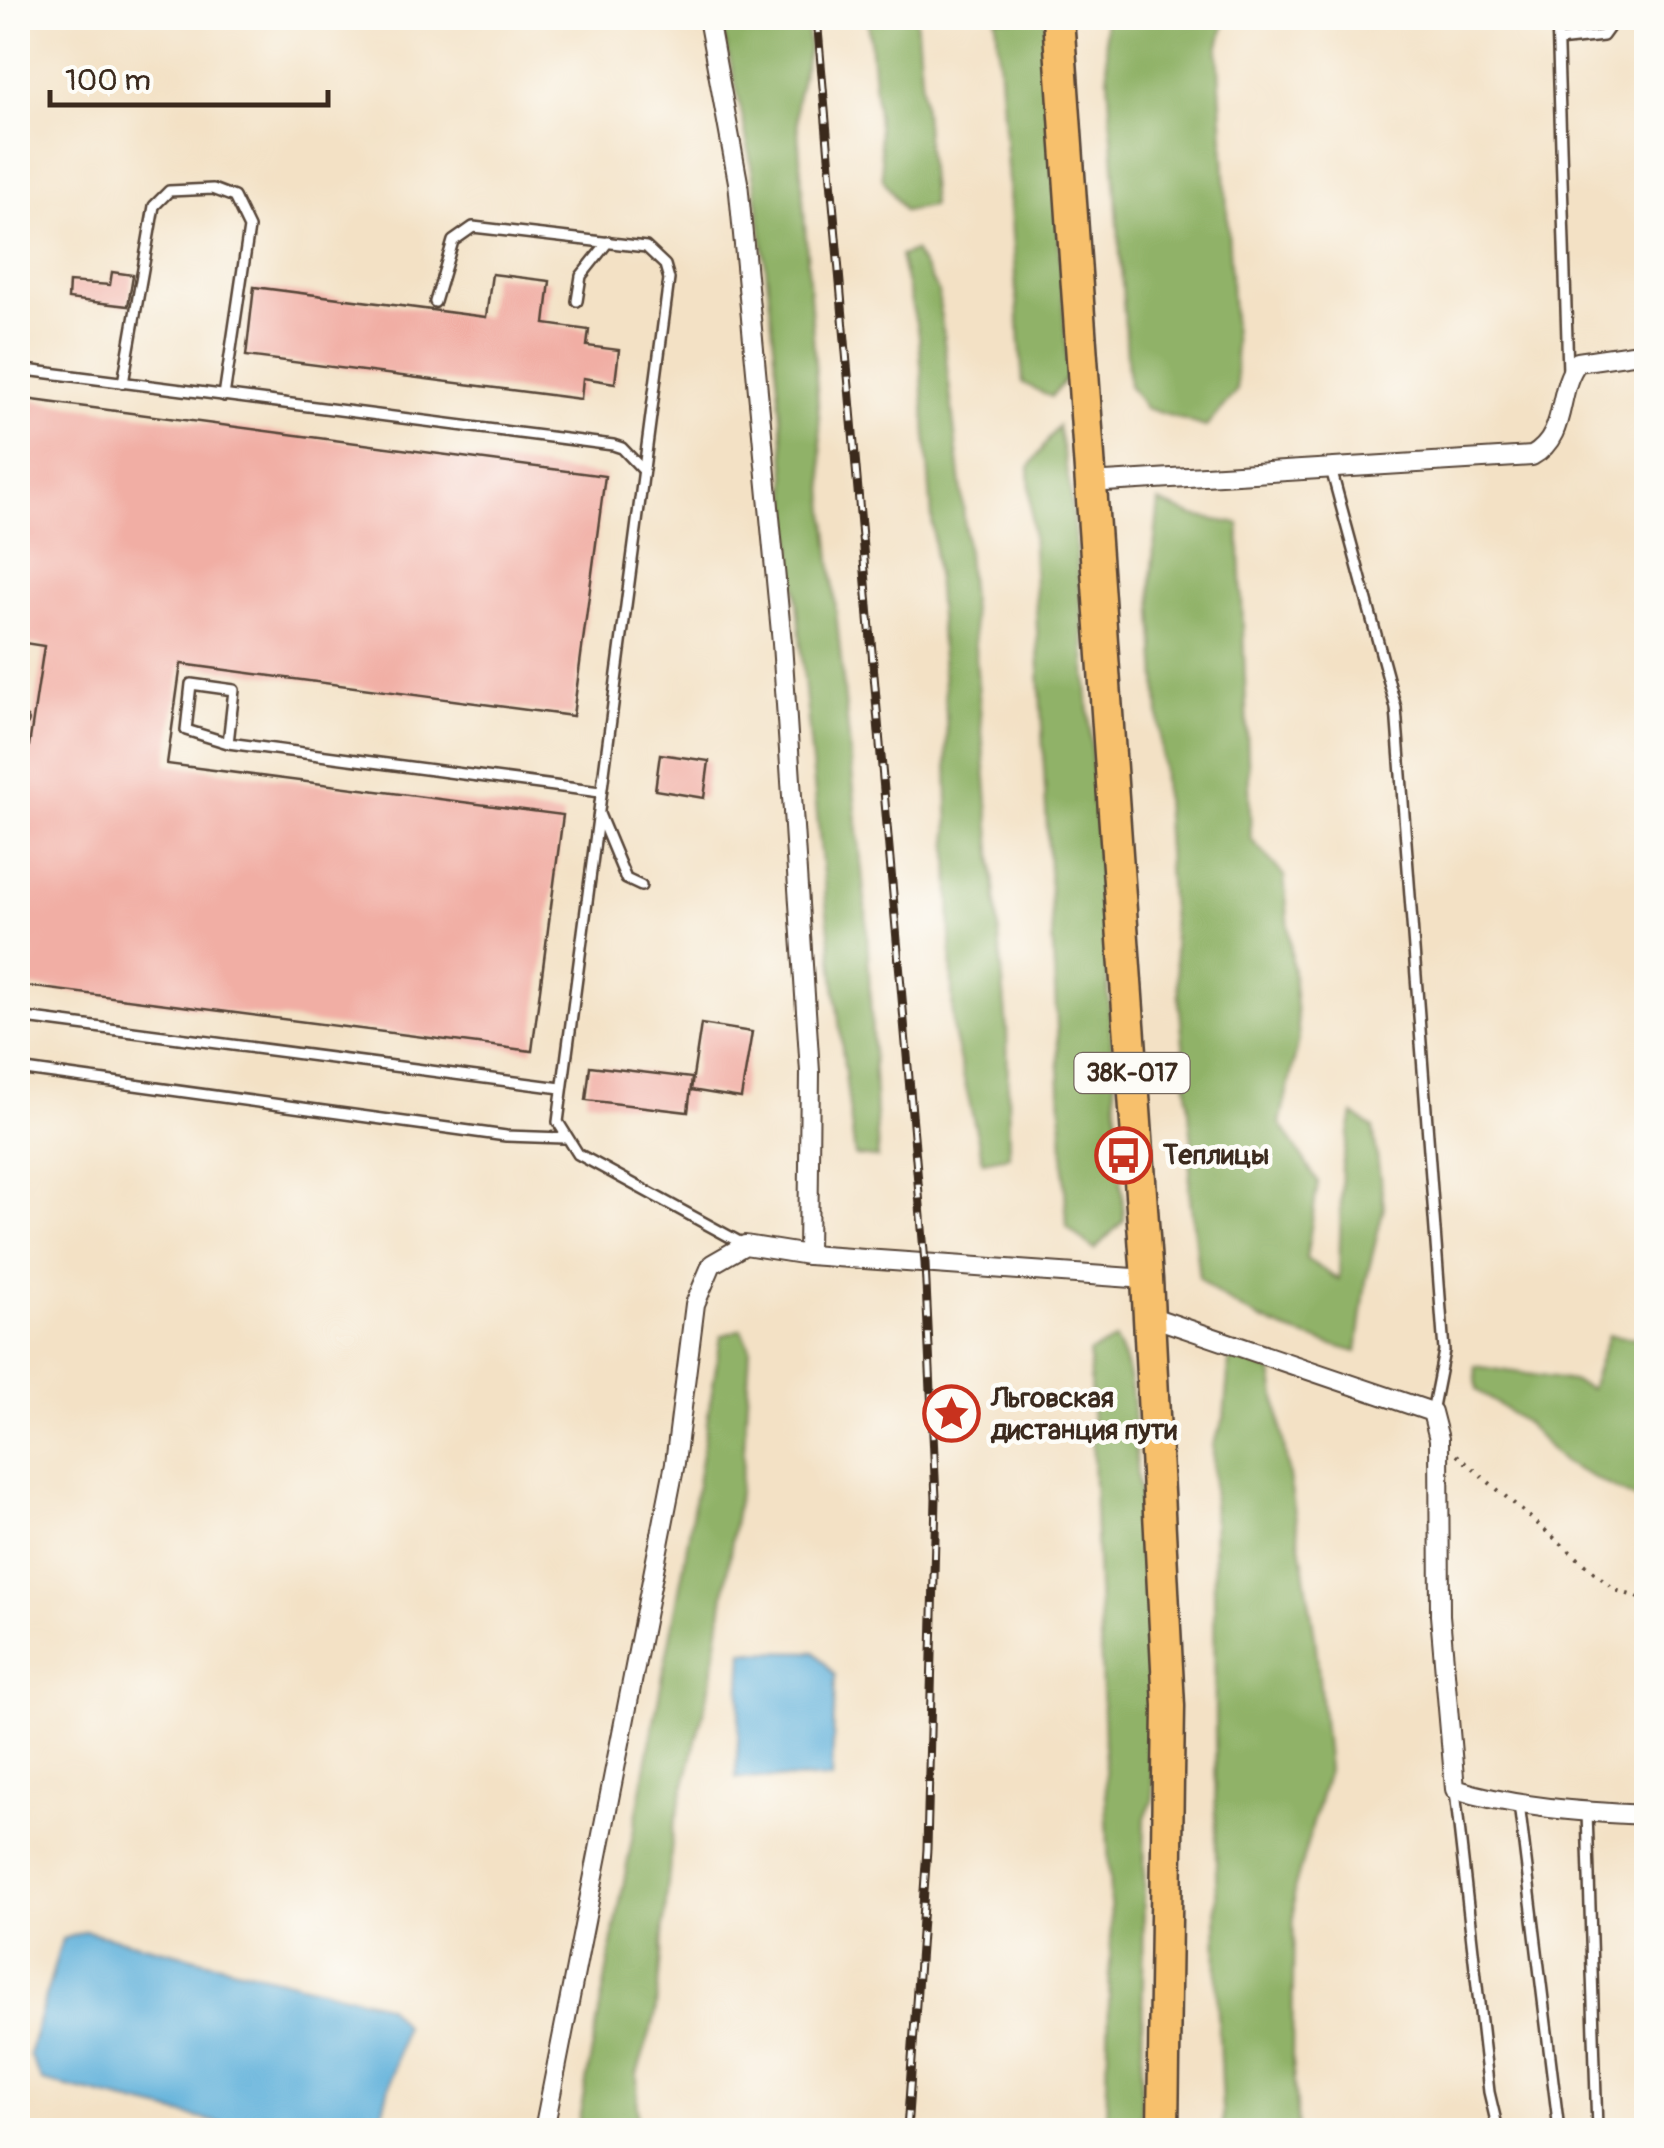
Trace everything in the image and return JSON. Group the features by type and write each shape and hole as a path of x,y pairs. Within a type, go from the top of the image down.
{"main road":[{"name":"38К-017","path":"1058,18 1147,1279 1169,1706 1163,2130"}],"street":[{"path":"708,18 738,182 782,643 810,1072 808,1254"},
{"path":"1088,483 1532,456 1552,438 1568,375 1578,362 1646,352"},
{"path":"544,2130 675,1463 695,1304 712,1264 745,1245 808,1254 1147,1279"},
{"path":"1149,1316 1432,1412 1438,1439 1440,1615 1455,1789 1487,1799 1645,1815"}],"lane":[{"path":"1557,18 1568,375"},
{"path":"1558,41 1603,36 1616,18"},
{"path":"123,383 154,206 168,191 213,189 234,197 249,228 224,396"},
{"path":"435,302 453,242 473,227 646,248 666,265 668,280 558,1122 564,1138 578,1154 745,1245"},
{"path":"576,301 582,276 608,242"},
{"path":"18,369 613,446 644,470"},
{"path":"1331,469 1396,708 1444,1352 1432,1412"},
{"path":"228,742 234,690 191,684 186,730 228,742 600,792"},
{"path":"598,812 626,879 642,886"},
{"path":"18,1017 562,1088"},
{"path":"18,1069 506,1136 564,1138"},
{"path":"1455,1789 1489,2092 1498,2130"},
{"path":"1519,1802 1559,2130"},
{"path":"1587,1812 1597,2130"},
{"path":"1645,1815 1646,1920"}],"path":[{"path":"1438,1439 1615,1590 1646,1600"}],"green space":[{"path":"719,18 806,18 809,48 796,103 825,501 866,911 878,1158 855,1156 820,845 767,273 748,144"},
{"path":"868,18 916,18 932,206 904,211 883,179"},
{"path":"996,18 1045,18 1068,376 1051,397 1023,383"},
{"path":"1104,18 1226,18 1218,50 1237,390 1206,427 1145,408 1129,385"},
{"path":"914,251 938,291 962,494 1007,1030 1009,1156 983,1161 953,1032 946,713 919,336 900,256"},
{"path":"1058,426 1070,488 1082,612 1124,1220 1094,1250 1067,1227 1029,468"},
{"path":"1159,502 1194,516 1239,524 1251,839 1284,876 1299,1039 1280,1123 1318,1182 1306,1259 1339,1280 1342,1166 1353,1114 1373,1128 1384,1207 1366,1281 1357,1352 1293,1333 1254,1316 1199,1278 1189,1188 1192,1143 1170,898 1151,578"},
{"path":"741,1329 750,1348 743,1465 711,1682 673,1831 655,2017 637,2074 638,2130 577,2130 684,1564 721,1336"},
{"path":"1646,1332 1646,1396 1639,1403 1646,1423 1646,1504 1564,1463 1524,1422 1477,1390 1475,1366 1572,1381 1590,1389 1608,1335 1639,1338"},
{"path":"1115,1340 1130,1382 1137,1474 1146,1520 1153,1800 1145,1818 1141,2130 1106,2130 1111,1922 1089,1353"},
{"path":"1230,1353 1272,1372 1315,1637 1328,1770 1294,1890 1292,2059 1298,2130 1223,2130 1217,1989 1213,1445 1224,1419"}],"water":[{"path":"743,1651 815,1652 835,1675 832,1779 736,1778"},
{"path":"86,1931 386,2005 404,2026 378,2130 249,2130 42,2081 29,2055 62,1939"}],"building":[{"path":"112,272 133,275 128,306 68,299 69,282 110,285"},
{"path":"492,274 550,281 545,324 589,330 587,346 619,350 615,383 583,378 581,399 246,356 254,287 486,317"},
{"path":"18,398 605,476 573,716 181,664 167,764 563,815 532,1051 18,985 18,745 29,746 44,646 18,642"},
{"path":"660,754 709,761 704,798 655,790"},
{"path":"701,1024 752,1032 741,1098 691,1090"},
{"path":"590,1066 692,1078 688,1112 586,1100"}],"railway":[{"path":"817,18 925,1263 936,1498 927,1849 907,2130"}],"place":[{"name":"Теплицы","path":"1124,1155"},
{"name":"Льговская дистанция пути","path":"952,1414"}]}
